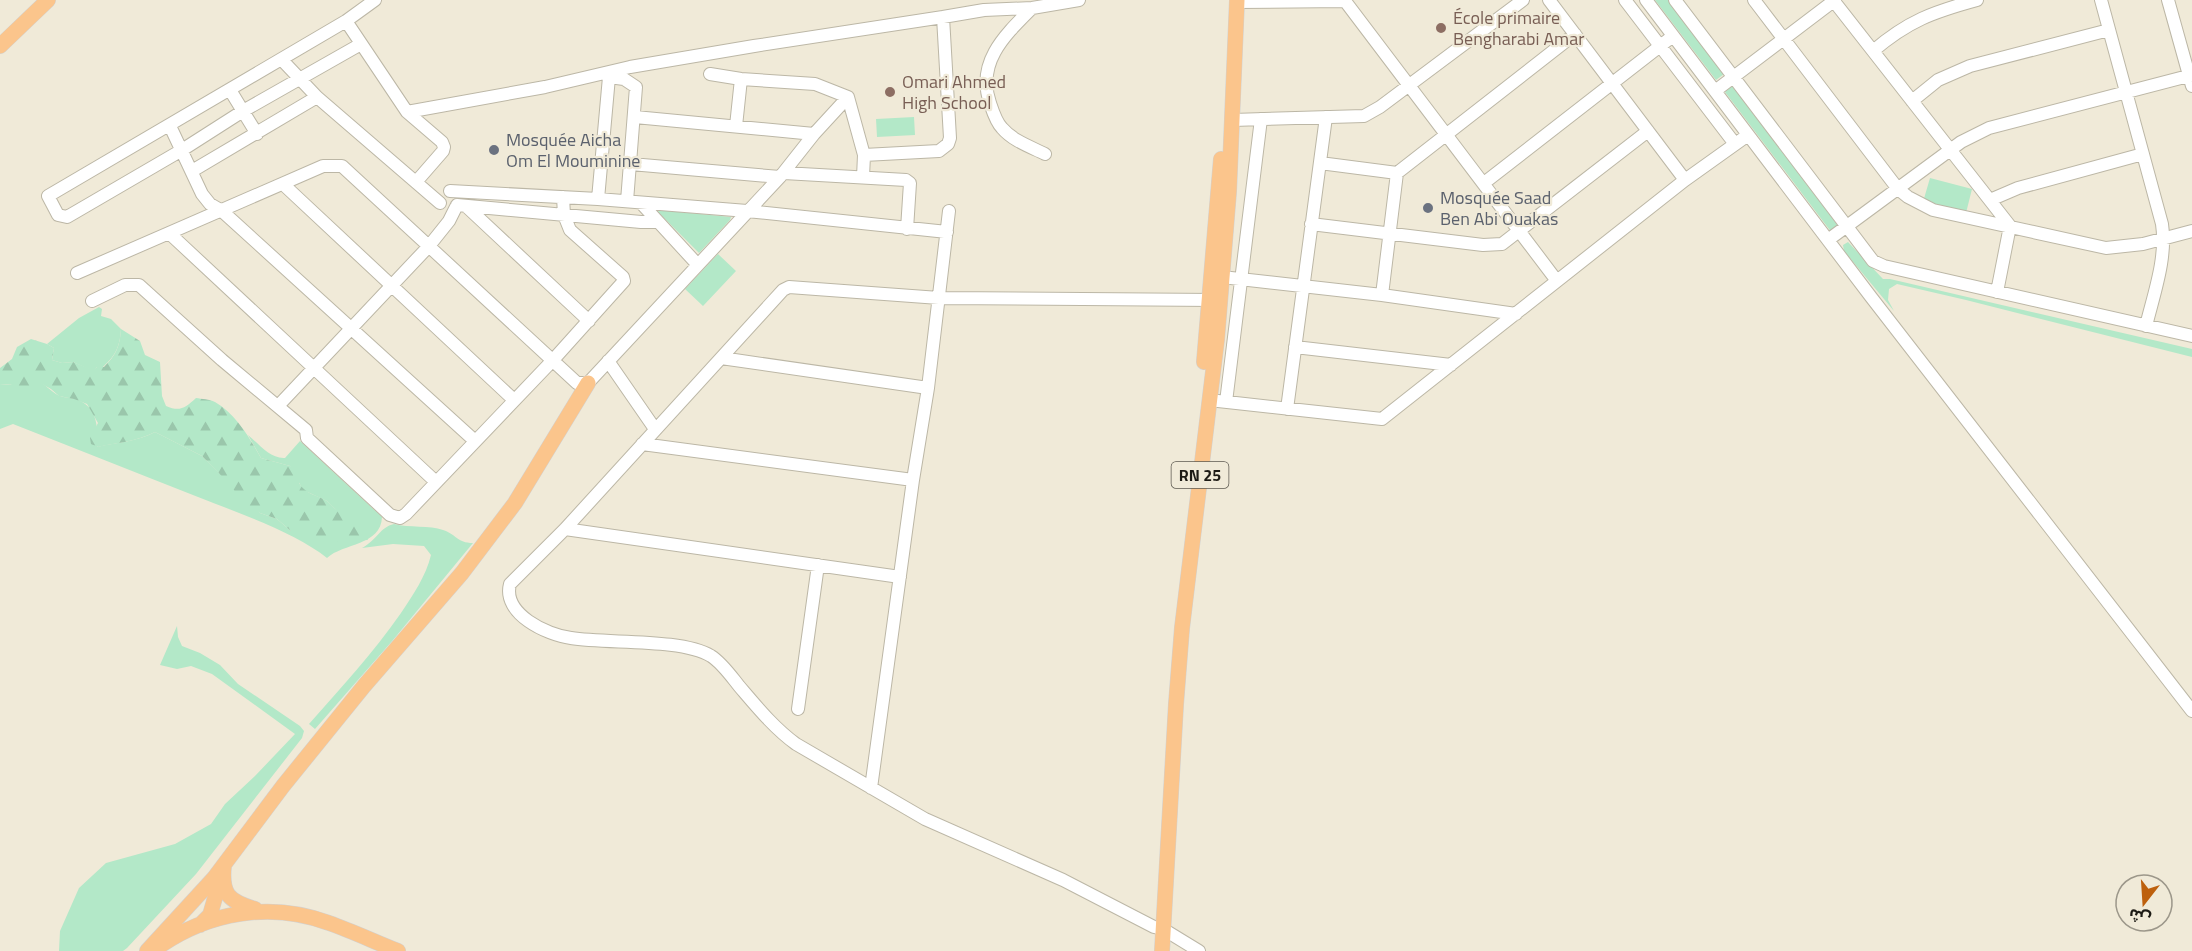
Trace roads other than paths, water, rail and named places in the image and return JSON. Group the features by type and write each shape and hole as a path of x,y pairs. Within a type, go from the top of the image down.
{"main road":[{"path":"0,46 48,0"},
{"name":"RN 25","path":"1162,951 1158,928 1170,651 1215,300 1222,277 1233,120 1234,1"},
{"name":"RN 25","path":"1152,951 1158,928 1182,628 1209,400 1222,146 1234,1"},
{"path":"147,951 206,887 283,786 392,652 462,573 515,503 588,383"},
{"path":"224,865 224,889 231,899 241,905 261,911"},
{"path":"208,920 224,865"},
{"path":"206,887 198,911 208,920"},
{"path":"152,951 208,920 243,912 261,911 281,912 327,922 398,951"}],"street":[{"path":"361,44 243,111 182,150 67,217 58,215 48,196 282,60 346,21 375,0"},
{"path":"407,112 754,46 984,10 1032,8 1079,0"},
{"path":"1233,120 1364,116 1380,107 1523,0"},
{"path":"1549,0 1685,180"},
{"path":"1625,0 1735,144"},
{"path":"1646,0 1828,240 2192,711"},
{"path":"1675,0 1873,261 1884,266 2192,336"},
{"path":"1754,0 1898,189 1908,197 1933,210 2106,248 2143,244 2192,231"},
{"path":"1715,91 1834,0 2010,226 1997,292"},
{"path":"1873,51 1906,26 1928,15 1977,0"},
{"path":"2101,0 2164,239 2163,257 2146,326"},
{"path":"1828,240 1961,142 1989,128 2126,91 2191,79 2168,0"},
{"path":"1234,1 1345,1 1557,281"},
{"path":"1032,8 999,44 990,62 985,81 986,92 1001,128 1015,139 1045,154"},
{"path":"864,154 939,152 948,144 950,138 943,17"},
{"path":"346,21 407,112 442,142 444,147 442,151 416,182"},
{"path":"1911,101 1938,80 1970,66 2109,30"},
{"path":"1382,295 1397,173 1575,34"},
{"path":"1484,183 1673,36"},
{"path":"282,60 317,97 443,208 448,210 460,206 658,222"},
{"path":"710,74 741,79 815,84 848,97"},
{"path":"609,75 636,87 627,201"},
{"path":"598,199 609,75"},
{"path":"736,126 741,79"},
{"path":"230,90 257,134"},
{"path":"192,171 317,97"},
{"path":"848,97 864,154 863,177"},
{"path":"77,273 284,185 323,166 342,166 577,383 588,383 782,175 814,134 848,97"},
{"path":"635,117 814,134"},
{"path":"1287,409 1326,117"},
{"path":"1226,402 1262,119"},
{"path":"170,126 206,200 222,211 475,441"},
{"path":"1311,224 1495,246 1502,244 1520,231 1648,131"},
{"path":"1209,400 1382,419 1685,180 1748,135"},
{"path":"1990,200 2018,188 2143,154"},
{"path":"1320,163 1397,173"},
{"path":"631,164 909,181 907,229"},
{"path":"284,185 514,400"},
{"path":"440,203 442,194 450,191 598,199 747,211 947,232"},
{"path":"450,191 458,196 460,206 589,321"},
{"path":"93,301 125,285 139,285 222,360 306,430 307,438 396,518 406,514 553,360 624,281 623,277 570,230 564,215 563,198"},
{"path":"640,203 697,264"},
{"path":"278,406 429,246 460,206"},
{"path":"872,788 913,480 928,388 949,211"},
{"path":"169,233 436,482"},
{"path":"1222,277 1382,295 1516,314"},
{"path":"1198,951 1063,880 925,819 796,744 778,731 722,665 710,656 684,647 571,638 552,633 521,614 510,603 508,593 510,584 565,529 783,290 789,287 939,298 1072,301 1215,300"},
{"path":"1295,347 1451,365"},
{"path":"721,358 928,388"},
{"path":"608,361 655,429"},
{"path":"642,444 913,480"},
{"path":"565,529 900,577"},
{"path":"798,709 818,565"}],"place":[{"name":"École primaire Bengharabi Amar","path":"1441,28"},
{"name":"Omari Ahmed High School","path":"890,92"},
{"name":"Mosquée Aicha Om El Mouminine","path":"494,150"},
{"name":"Mosquée Saad Ben Abi Ouakas","path":"1428,208"}]}
